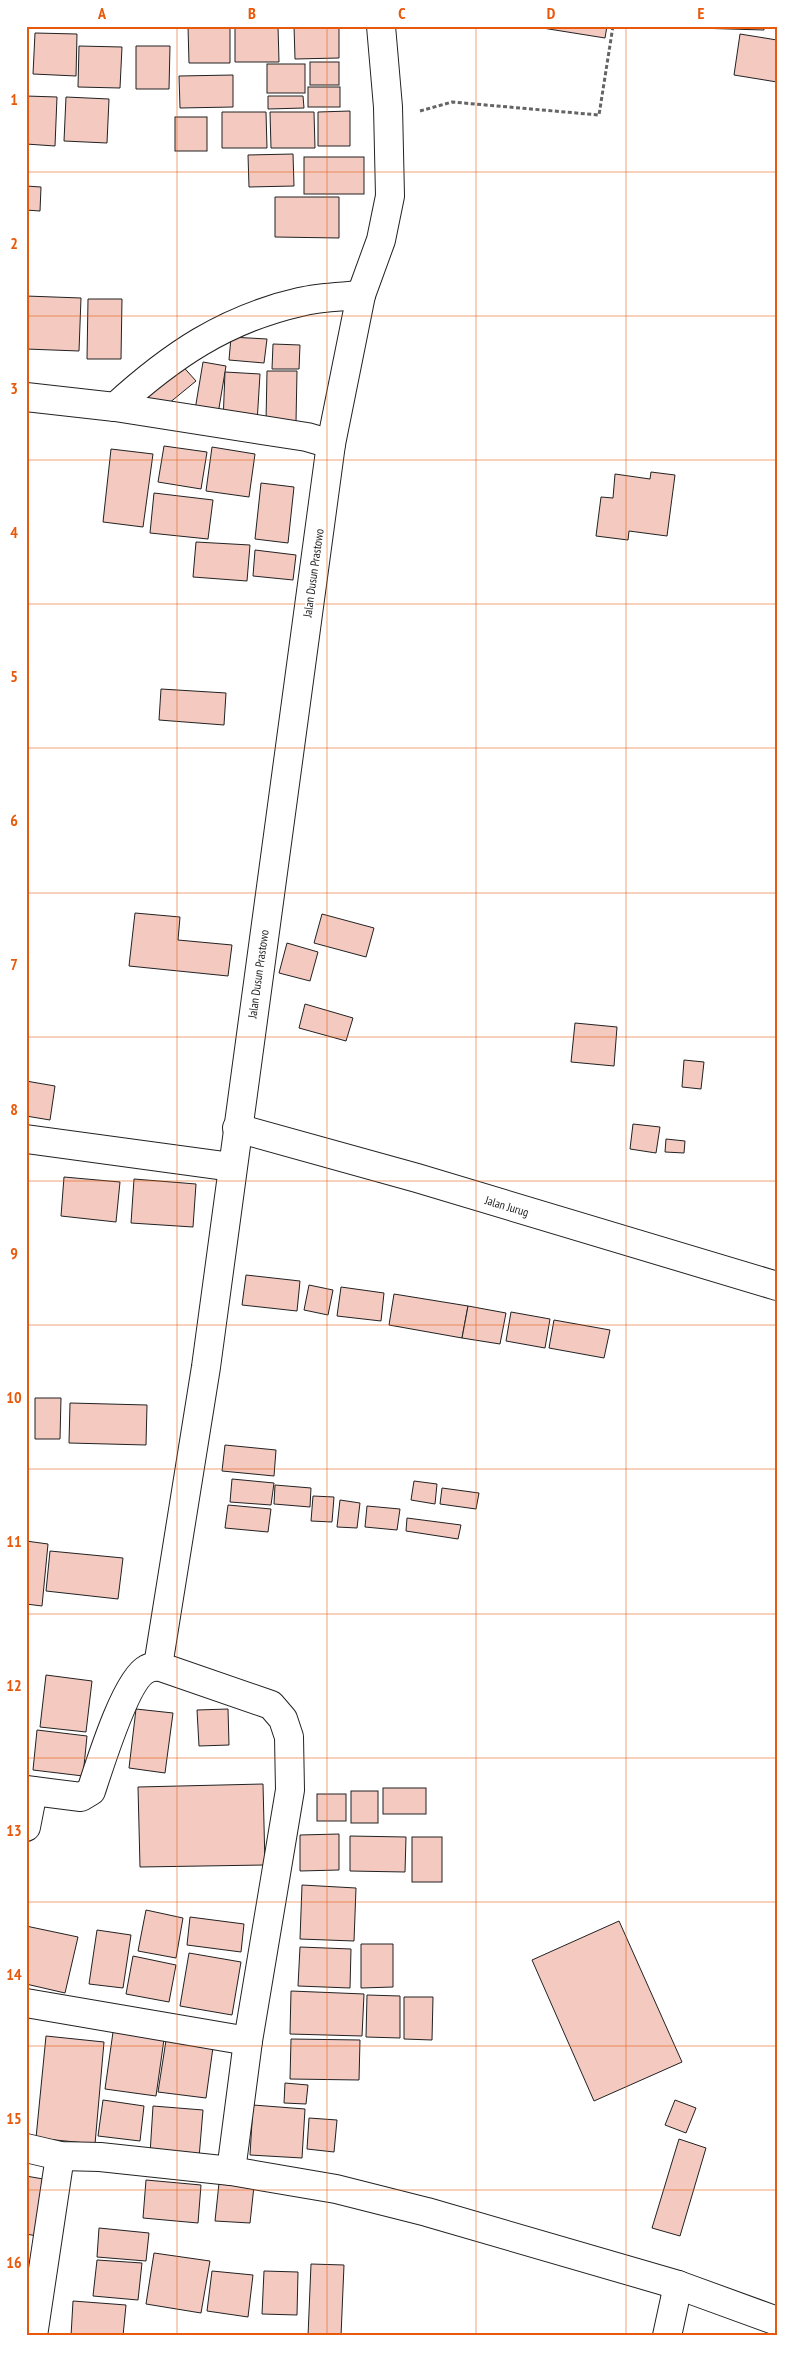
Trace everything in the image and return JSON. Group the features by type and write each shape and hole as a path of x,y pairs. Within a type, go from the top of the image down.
{"street":[{"name":"Jalan Dusun Prastowo","path":"158,1666 206,1367 331,444 361,295 381,240 390,196 388,107 381,26"},
{"path":"115,407 150,375 180,353 233,322 301,302 361,295"},
{"path":"26,397 115,407 307,437 331,444"},
{"name":"Jalan Jurug","path":"238,1128 416,1178 777,1286"},
{"path":"26,1139 232,1167"},
{"path":"26,1827 30,1790 81,1797 88,1795 116,1719 130,1690 146,1670 158,1666 271,1705 283,1719 289,1736 290,1790 248,2042 231,2171"},
{"path":"26,2003 248,2042"},
{"path":"26,2148 60,2156 100,2157 231,2171 336,2189 427,2212 678,2285 777,2321"},
{"path":"34,2336 60,2156"},
{"path":"667,2336 678,2285"}],"path":[{"path":"388,107 414,113 452,102 599,115 613,26"}],"building":[{"path":"188,26 230,26 230,63 189,63"},
{"path":"278,26 279,62 235,62 235,27"},
{"path":"294,26 339,26 339,58 295,59"},
{"path":"530,26 607,26 605,38"},
{"path":"695,26 764,26 764,30 695,28"},
{"path":"35,33 77,34 76,76 33,74"},
{"path":"740,34 777,40 777,82 734,75"},
{"path":"79,46 122,47 120,88 78,87"},
{"path":"136,46 170,46 169,89 136,89"},
{"path":"310,62 339,62 339,85 310,85"},
{"path":"267,64 305,64 305,93 267,93"},
{"path":"233,75 233,107 180,108 179,76"},
{"path":"308,87 340,87 340,107 308,107"},
{"path":"26,96 57,97 55,146 26,144"},
{"path":"268,96 303,96 304,108 268,109"},
{"path":"66,97 109,99 107,143 64,141"},
{"path":"350,111 350,146 318,146 318,112"},
{"path":"222,112 266,112 267,148 222,148"},
{"path":"270,112 314,112 315,148 271,148"},
{"path":"175,117 207,117 207,151 175,151"},
{"path":"293,154 294,186 249,187 248,155"},
{"path":"304,157 364,157 364,194 304,194"},
{"path":"26,186 41,187 40,211 26,210"},
{"path":"275,197 339,197 339,238 275,237"},
{"path":"26,296 81,298 79,351 26,349"},
{"path":"88,299 122,299 121,359 87,359"},
{"path":"231,337 267,339 264,363 229,360"},
{"path":"273,344 300,345 299,369 272,369"},
{"path":"179,362 196,381 157,413 141,395"},
{"path":"203,362 226,366 217,420 194,416"},
{"path":"267,371 297,371 296,422 266,422"},
{"path":"225,372 260,374 257,423 223,422"},
{"path":"164,446 207,452 201,489 158,482"},
{"path":"212,447 255,454 249,497 206,491"},
{"path":"111,449 153,454 143,527 103,522"},
{"path":"651,472 675,475 667,536 629,531 628,540 596,536 601,497 613,498 615,474 650,479"},
{"path":"261,483 294,487 288,543 255,539"},
{"path":"154,493 213,500 208,539 150,533"},
{"path":"196,542 250,545 247,581 193,577"},
{"path":"255,550 296,555 293,580 253,576"},
{"path":"161,689 226,693 224,725 159,720"},
{"path":"135,913 180,917 178,940 232,945 228,976 129,966"},
{"path":"322,914 374,928 366,957 314,943"},
{"path":"287,943 318,952 310,981 279,973"},
{"path":"305,1004 353,1018 346,1041 299,1028"},
{"path":"575,1023 617,1027 614,1066 571,1062"},
{"path":"684,1060 704,1062 701,1089 682,1087"},
{"path":"26,1081 55,1086 50,1120 26,1116"},
{"path":"633,1124 660,1127 656,1153 630,1149"},
{"path":"666,1139 685,1141 684,1153 665,1152"},
{"path":"64,1177 120,1182 116,1222 61,1216"},
{"path":"134,1179 196,1184 193,1227 131,1223"},
{"path":"246,1275 300,1281 297,1311 242,1305"},
{"path":"309,1285 333,1290 328,1315 304,1310"},
{"path":"341,1287 384,1293 381,1321 337,1316"},
{"path":"394,1294 468,1306 462,1338 389,1325"},
{"path":"468,1306 506,1313 500,1344 462,1338"},
{"path":"511,1312 550,1319 545,1348 506,1341"},
{"path":"554,1320 610,1330 604,1358 549,1348"},
{"path":"35,1398 61,1398 60,1439 35,1439"},
{"path":"70,1403 147,1405 146,1445 69,1443"},
{"path":"225,1445 276,1450 274,1476 222,1471"},
{"path":"232,1479 274,1483 271,1505 230,1502"},
{"path":"414,1481 437,1484 435,1504 411,1500"},
{"path":"275,1485 311,1488 310,1507 274,1504"},
{"path":"442,1488 479,1493 476,1509 440,1504"},
{"path":"313,1496 334,1497 332,1522 311,1521"},
{"path":"340,1500 360,1503 357,1528 337,1527"},
{"path":"228,1505 271,1509 268,1532 225,1528"},
{"path":"367,1506 400,1509 397,1530 365,1527"},
{"path":"407,1518 461,1525 458,1539 406,1531"},
{"path":"26,1541 48,1544 42,1606 26,1604"},
{"path":"50,1551 123,1558 118,1599 46,1591"},
{"path":"46,1675 92,1681 86,1732 40,1727"},
{"path":"136,1709 173,1713 165,1773 129,1768"},
{"path":"228,1709 229,1745 199,1746 197,1710"},
{"path":"37,1730 87,1736 83,1776 33,1770"},
{"path":"263,1784 265,1865 140,1867 138,1787"},
{"path":"383,1788 426,1788 426,1814 383,1814"},
{"path":"351,1791 378,1791 378,1823 351,1823"},
{"path":"317,1794 346,1794 346,1821 317,1821"},
{"path":"339,1834 339,1870 300,1871 300,1835"},
{"path":"350,1836 406,1837 405,1872 350,1871"},
{"path":"412,1837 442,1837 442,1882 412,1882"},
{"path":"302,1885 356,1888 354,1941 300,1939"},
{"path":"146,1910 183,1918 176,1958 138,1951"},
{"path":"190,1917 244,1924 241,1952 187,1945"},
{"path":"619,1921 682,2062 594,2101 532,1960"},
{"path":"26,1926 78,1937 65,1993 26,1984"},
{"path":"97,1930 131,1935 123,1988 89,1984"},
{"path":"361,1944 393,1944 393,1987 361,1988"},
{"path":"300,1947 351,1949 350,1988 298,1986"},
{"path":"189,1953 241,1962 232,2015 180,2006"},
{"path":"133,1956 176,1965 169,2002 126,1994"},
{"path":"291,1991 364,1994 362,2036 290,2034"},
{"path":"367,1995 400,1996 400,2038 366,2037"},
{"path":"404,1997 433,1997 432,2040 404,2039"},
{"path":"114,2025 165,2032 156,2096 105,2089"},
{"path":"167,2034 214,2040 206,2098 158,2092"},
{"path":"46,2036 104,2042 95,2144 36,2138"},
{"path":"291,2039 360,2040 359,2080 290,2079"},
{"path":"285,2083 308,2085 306,2104 284,2103"},
{"path":"103,2100 144,2106 140,2141 98,2136"},
{"path":"675,2100 696,2108 686,2133 665,2125"},
{"path":"253,2105 305,2109 302,2158 250,2155"},
{"path":"153,2106 203,2110 199,2158 150,2154"},
{"path":"309,2118 337,2120 334,2152 307,2149"},
{"path":"679,2139 706,2148 680,2236 652,2228"},
{"path":"26,2176 49,2180 37,2236 26,2234"},
{"path":"146,2180 201,2185 198,2223 143,2218"},
{"path":"219,2183 254,2186 250,2223 215,2221"},
{"path":"99,2228 149,2233 146,2261 97,2257"},
{"path":"154,2253 210,2261 201,2313 146,2304"},
{"path":"97,2260 142,2263 138,2300 93,2296"},
{"path":"311,2264 344,2265 341,2336 308,2336"},
{"path":"212,2271 253,2275 248,2317 207,2311"},
{"path":"264,2271 298,2272 297,2315 262,2314"},
{"path":"73,2301 126,2305 123,2336 71,2336"}]}
